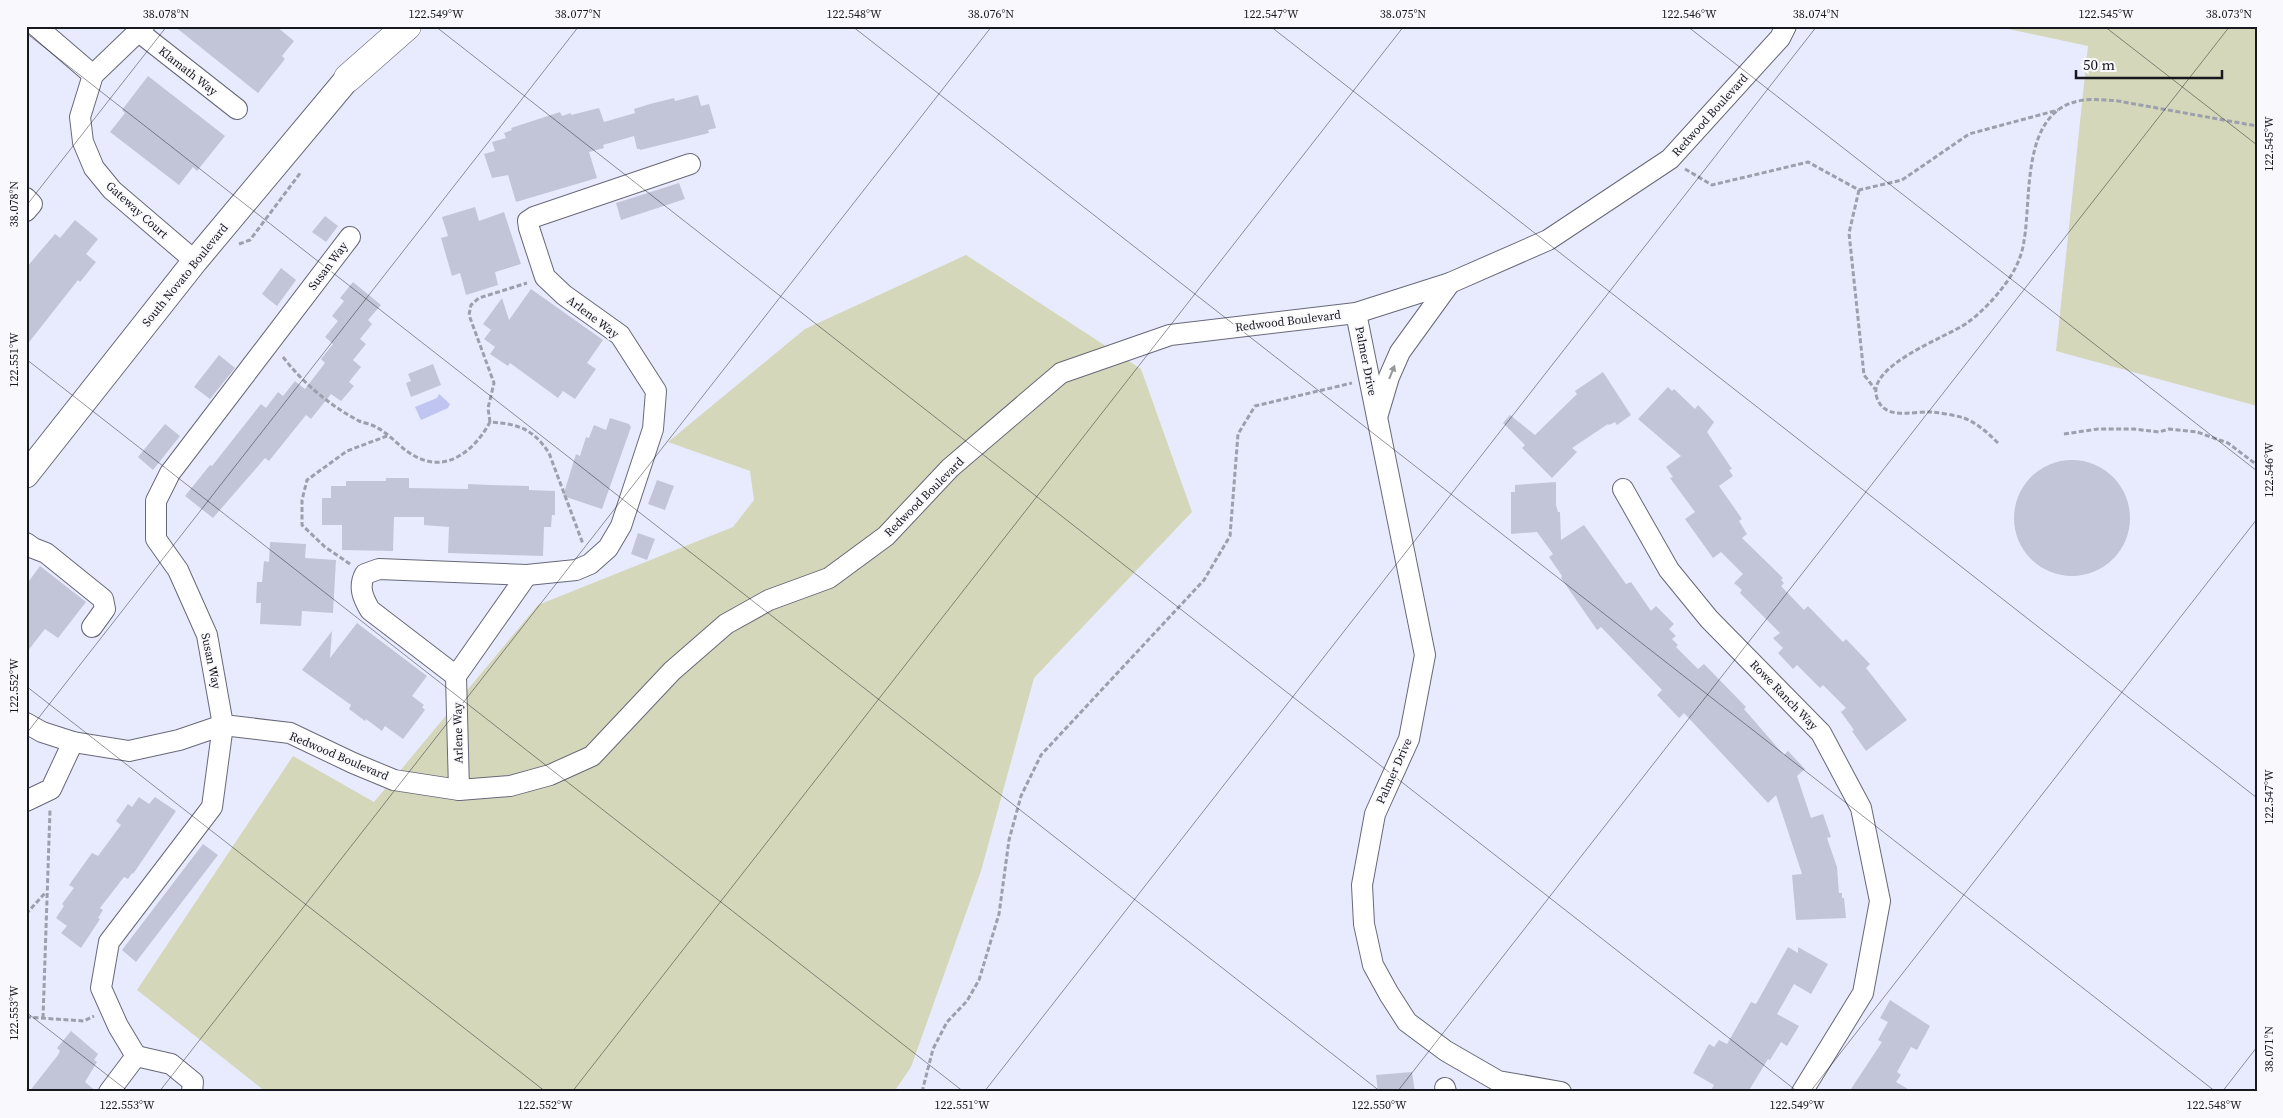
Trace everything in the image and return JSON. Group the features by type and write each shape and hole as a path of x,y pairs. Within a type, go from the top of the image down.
{"highway":[{"path":"348,78 386,26"},
{"path":"348,78 407,26"}],"main road":[{"name":"South Novato Boulevard","path":"26,475 195,261 348,78"}],"street":[{"path":"36,26 93,75"},
{"name":"Redwood Boulevard","path":"26,723 42,732 73,742 129,751 179,740 223,725 290,733 394,780 459,790 510,786 550,776 592,756 672,671 726,624 770,600 829,578 886,536 950,468 1061,373 1170,335 1356,313 1450,283 1548,240 1670,159 1780,38 1786,26"},
{"name":"Gateway Court","path":"141,29 93,75 80,117 83,142 94,168 112,190 195,261"},
{"name":"Klamath Way","path":"141,29 237,109"},
{"name":"Arlene Way","path":"364,574 379,569 526,575 576,570 590,564 608,548 621,526 654,429 656,391 620,335 564,295 545,277 528,221 534,217 690,164"},
{"name":"Susan Way","path":"136,1056 101,988 109,942 212,807 223,725 208,635 178,570 156,539 156,500 170,473 350,237"},
{"path":"1377,418 1389,377 1400,352 1450,283"},
{"name":"Palmer Drive","path":"1356,313 1425,655 1409,739 1374,814 1362,885 1364,924 1374,965 1407,1022 1446,1051 1498,1081 1561,1092"},
{"name":"Rowe Ranch Way","path":"1623,489 1669,570 1709,619 1821,733 1861,808 1880,901 1863,993 1802,1092"},
{"path":"26,543 46,553 103,599 105,609 92,627"},
{"path":"364,574 362,593 370,610 456,676 526,575"},
{"name":"Arlene Way","path":"456,676 459,790"},
{"path":"26,801 51,789 73,742"},
{"path":"109,1092 136,1056 172,1064 193,1082 192,1092"}],"path":[{"path":"1670,159 1712,185 1808,162 1859,190 1902,180 1969,134 2061,109 2083,100 2118,101 2257,126"},
{"path":"1875,390 1877,381 1883,372 1966,324 1989,304 2012,275 2024,242 2033,155 2043,129 2051,117 2061,109"},
{"path":"1859,190 1849,233 1864,375 1875,390 1880,405 1888,411 1897,413 1930,412 1964,418 1987,433 1998,443"},
{"path":"270,341 297,376 338,409 361,422 376,427 414,456 428,461 440,462 466,454 477,443 490,422 488,408 494,383 469,315 471,304 479,298 545,277"},
{"path":"922,1092 933,1050 947,1022 967,1001 979,980 999,914 1009,840 1021,796 1042,755 1204,580 1230,536 1238,434 1255,406 1370,379"},
{"path":"490,422 518,425 542,442 549,453 582,542"},
{"path":"2064,434 2098,428 2159,432 2169,429 2197,432 2228,443 2257,465"},
{"path":"364,574 324,547 302,525 302,500 307,480 347,451 387,436"},
{"path":"43,1018 51,789"},
{"path":"26,914 46,892"},
{"path":"26,1017 84,1021 110,1008"}],"green space":[{"path":"1994,26 2257,26 2257,406 2056,351 2088,46"},
{"path":"966,255 1141,369 1192,512 1034,678 981,871 911,1067 894,1092 266,1092 137,990 293,756 374,802 538,605 733,527 754,500 750,471 668,442 805,329"}],"water":[{"path":"439,394 450,404 448,408 421,420 415,407 437,398"}],"building":[{"path":"174,26 276,26 294,41 282,56 285,59 258,93"},
{"path":"148,76 225,136 197,171 193,167 179,185 110,132 125,113 122,110"},
{"path":"698,95 701,106 709,104 716,128 708,130 709,133 640,150 637,149 634,136 603,145 604,148 589,152 597,178 516,202 508,175 492,178 484,154 495,151 492,142 506,138 504,133 512,130 511,128 560,112 562,116 599,108 604,122 635,113 634,109 650,104 674,98 675,101"},
{"path":"679,183 685,199 621,220 616,203"},
{"path":"475,207 479,221 504,212 521,264 495,272 498,285 466,295 460,273 452,276 441,238 448,236 442,217"},
{"path":"325,216 338,226 326,242 312,232"},
{"path":"75,220 98,239 86,254 96,262 80,282 78,280 26,346 26,268 55,234 60,238"},
{"path":"281,268 296,280 277,306 262,294"},
{"path":"353,282 381,305 368,320 372,324 360,339 366,344 353,360 361,367 349,382 354,386 341,401 331,394 311,419 306,415 269,461 265,458 213,518 185,496 210,465 212,466 261,404 266,408 278,392 283,396 295,381 305,389 325,363 321,359 333,344 325,337 338,321 332,316 344,301 340,298"},
{"path":"531,289 603,340 587,363 596,369 575,399 563,391 558,398 510,363 508,366 490,354 495,347 484,339 491,330 483,324 502,298 509,320"},
{"path":"219,355 235,368 210,399 194,387"},
{"path":"433,364 441,385 411,397 406,383 411,381 408,374"},
{"path":"1603,372 1631,415 1617,425 1615,422 1608,424 1572,448 1577,452 1552,478 1522,448 1525,445 1503,423 1510,415 1535,435 1577,394 1575,391"},
{"path":"1668,387 1672,391 1674,389 1695,409 1698,405 1714,422 1707,432 1732,469 1729,470 1733,476 1719,486 1742,519 1739,521 1747,534 1742,538 1783,578 1781,580 1784,583 1781,586 1804,610 1808,606 1843,642 1846,639 1870,664 1866,668 1907,720 1866,751 1841,712 1846,708 1823,685 1820,688 1797,665 1793,669 1778,653 1783,648 1773,638 1780,633 1740,593 1742,590 1734,583 1743,574 1721,552 1713,558 1685,519 1695,512 1670,478 1673,477 1666,467 1681,456 1638,419"},
{"path":"610,418 629,424 631,427 602,509 563,496 576,454 580,456 586,437 589,438 594,425 606,430"},
{"path":"165,424 180,436 153,470 138,457"},
{"path":"2072,460 2094,465 2113,477 2125,496 2130,518 2125,540 2113,559 2094,571 2072,576 2050,571 2031,559 2019,540 2014,518 2019,496 2031,477 2050,465"},
{"path":"386,478 409,478 409,488 468,489 468,484 529,486 529,490 555,491 555,515 552,515 551,527 544,527 543,556 448,553 449,527 424,525 424,517 394,517 393,551 342,550 342,525 322,525 322,498 331,498 331,486 346,486 346,481 386,481"},
{"path":"657,480 674,486 665,510 648,504"},
{"path":"1556,482 1556,505 1558,512 1560,512 1561,540 1584,525 1626,584 1631,582 1651,611 1656,606 1674,624 1669,629 1676,636 1672,639 1678,645 1676,647 1698,669 1704,664 1746,707 1744,709 1784,755 1788,751 1805,769 1797,776 1811,818 1823,814 1831,837 1827,838 1837,867 1839,893 1842,893 1842,898 1844,898 1846,918 1796,920 1792,875 1802,874 1776,795 1768,803 1684,713 1679,718 1657,695 1662,690 1601,627 1597,630 1561,578 1562,576 1549,557 1553,554 1537,532 1511,534 1511,492 1515,492 1515,485"},
{"path":"638,533 655,539 647,560 631,554"},
{"path":"270,542 306,544 305,558 336,560 333,613 302,611 301,626 260,624 261,603 256,603 257,582 262,582 264,561 269,562"},
{"path":"40,566 86,602 58,638 45,629 26,653 26,585"},
{"path":"357,623 427,676 412,696 424,705 422,707 425,710 403,739 385,726 382,731 366,719 365,721 349,709 351,705 302,670 332,631 330,658"},
{"path":"139,797 149,804 155,797 176,811 133,874 128,879 124,877 100,908 103,910 98,918 100,919 81,948 61,933 67,926 56,918 64,906 62,904 74,888 69,885 92,853 98,856 121,825 116,821 128,804 132,807"},
{"path":"203,844 218,855 136,962 122,950"},
{"path":"1788,947 1798,953 1798,947 1828,964 1811,994 1794,984 1777,1014 1799,1026 1787,1046 1781,1042 1748,1092 1710,1092 1714,1085 1693,1073 1709,1044 1714,1047 1719,1040 1727,1044 1751,1002 1756,1004"},
{"path":"1890,1000 1930,1026 1917,1050 1911,1047 1897,1072 1901,1075 1896,1082 1913,1092 1849,1092 1882,1042 1878,1040 1888,1022 1880,1018"},
{"path":"71,1031 98,1054 94,1060 97,1062 85,1082 97,1092 29,1092 58,1055 60,1051 57,1048"},
{"path":"1412,1072 1415,1092 1378,1092 1376,1075"}]}
